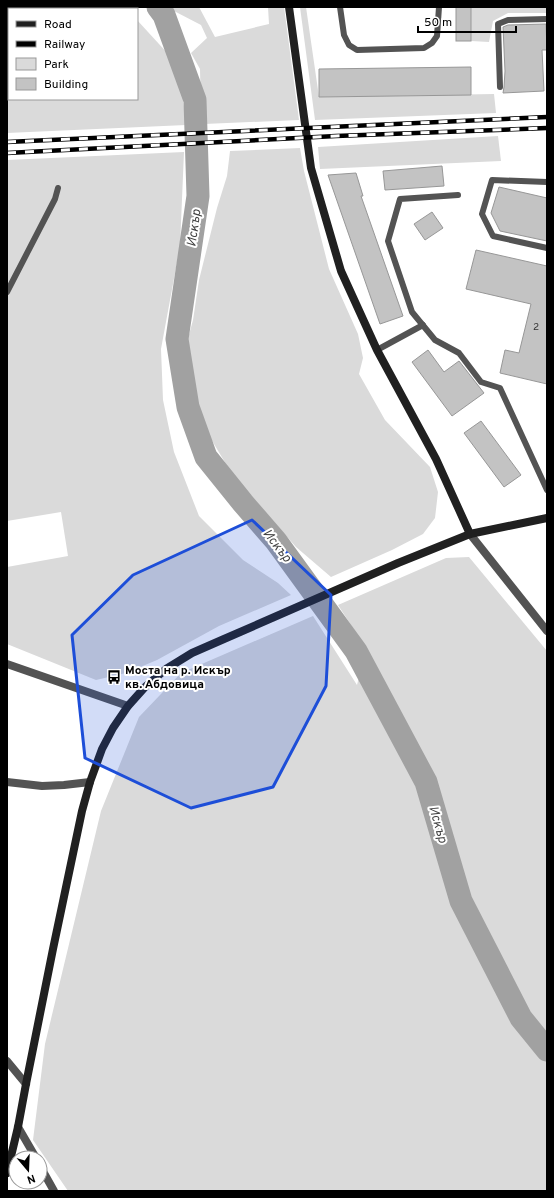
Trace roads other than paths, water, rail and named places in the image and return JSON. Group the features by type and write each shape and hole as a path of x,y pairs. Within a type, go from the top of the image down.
{"street":[{"path":"289,7 311,168 341,271 377,350 436,459 470,534 547,631"},
{"path":"7,1173 18,1127 82,811 90,782 102,749 113,728 128,706 166,669 192,653 398,563 470,534 547,518"},
{"path":"7,664 128,706"},
{"path":"7,782 42,786 90,782"},
{"path":"7,1061 26,1084"},
{"path":"18,1127 31,1150"},
{"path":"48,1180 54,1191"}],"lane":[{"path":"340,7 344,35 349,45 357,50 424,48 432,44 437,36 438,7"},
{"path":"500,87 498,24 508,20 547,19"},
{"path":"547,182 492,180 482,214 493,236 547,248"},
{"path":"7,292 55,199 58,188"},
{"path":"458,195 400,199 388,241 412,312 435,340 459,353 481,382 500,388 547,490"},
{"path":"377,350 423,325"}],"waterway":[{"name":"Искър","path":"158,7 164,15 195,100 198,196 177,339 188,407 206,457 276,541 356,651 426,782 461,901 521,1018 547,1050"}],"railway":[{"path":"7,142 547,117"},
{"path":"7,153 336,136 547,128"}],"place":[{"name":"Моста на р. Искър кв. Абдовица","path":"114,677"}]}
